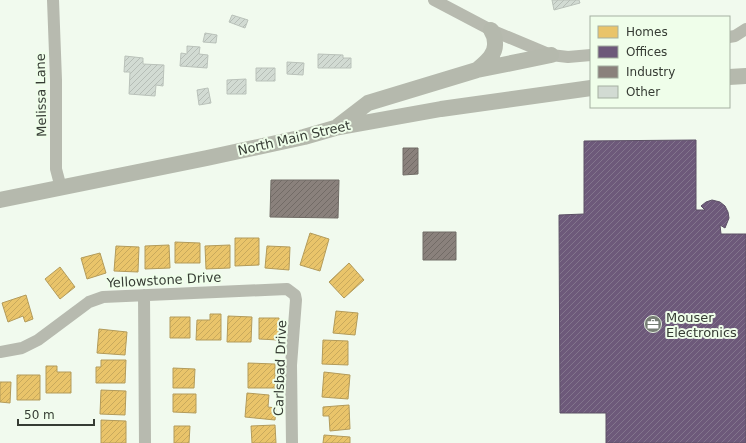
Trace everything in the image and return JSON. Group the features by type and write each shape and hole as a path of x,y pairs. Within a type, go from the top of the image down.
{"main road":[{"path":"477,70 489,60 493,52 495,43 491,30"},
{"path":"335,128 368,103 477,70 550,55"},
{"path":"730,77 746,76"},
{"name":"North Main Street","path":"0,200 304,137 335,128 441,109 590,88"}],"street":[{"name":"Melissa Lane","path":"53,0 56,80 56,169 61,188"},
{"path":"434,0 491,30 550,55 568,57 590,55"},
{"path":"730,37 735,36 746,29"},
{"name":"Yellowstone Drive","path":"0,352 22,348 38,340 89,302 103,297 283,289 291,291 295,295"},
{"path":"144,295 145,443"},
{"name":"Carlsbad Drive","path":"292,443 291,365 296,300 295,295"}],"building: Homes":[{"path":"310,233 329,239 320,271 300,265"},
{"path":"235,238 259,238 259,265 235,266"},
{"path":"175,242 200,243 200,263 175,263"},
{"path":"169,245 170,268 145,269 145,246"},
{"path":"230,245 230,268 206,269 205,246"},
{"path":"116,246 139,247 138,272 114,271"},
{"path":"267,246 290,247 289,270 265,268"},
{"path":"100,253 106,273 87,279 81,258"},
{"path":"349,263 364,280 344,298 329,282"},
{"path":"60,267 75,287 60,299 45,279"},
{"path":"26,295 33,319 25,322 23,316 8,322 2,303"},
{"path":"336,311 358,313 355,335 333,333"},
{"path":"210,314 221,314 221,340 196,340 197,320 210,320"},
{"path":"228,316 252,317 251,342 227,342"},
{"path":"170,317 190,317 190,338 170,338"},
{"path":"259,318 279,318 278,340 259,339"},
{"path":"99,329 127,332 125,355 97,353"},
{"path":"323,340 348,341 348,365 322,364"},
{"path":"101,360 126,360 125,383 96,383 96,367 101,367"},
{"path":"248,363 275,364 275,388 248,388"},
{"path":"46,366 57,366 57,372 71,372 71,393 46,393"},
{"path":"173,368 195,369 194,388 173,388"},
{"path":"324,372 350,375 348,399 322,397"},
{"path":"17,375 40,375 40,400 17,400"},
{"path":"0,382 11,382 10,403 0,402"},
{"path":"101,390 126,391 125,415 100,414"},
{"path":"247,393 269,395 268,407 276,408 275,420 245,417"},
{"path":"173,394 196,394 196,413 173,412"},
{"path":"349,405 350,429 330,431 329,416 323,416 323,407"},
{"path":"101,420 126,421 126,443 101,443"},
{"path":"275,425 276,443 252,443 251,426"},
{"path":"174,426 190,426 189,443 174,443"},
{"path":"324,435 350,437 350,443 323,443"}],"building: Offices":[{"name":"Mouser Electronics","path":"696,140 696,210 705,210 701,206 712,200 720,202 725,206 729,218 725,228 720,225 721,234 746,234 746,443 606,443 606,413 560,413 559,215 584,214 584,141"}],"building: Industry":[{"path":"403,148 418,148 418,174 403,175"},
{"path":"271,180 339,180 338,218 270,217"},
{"path":"423,232 456,232 456,260 423,260"}],"building: Other":[{"path":"552,0 579,0 580,3 554,10"},
{"path":"232,15 248,20 245,28 229,22"},
{"path":"205,33 217,35 216,43 203,42"},
{"path":"187,46 200,47 199,54 208,55 207,68 180,66 181,53 187,54"},
{"path":"318,54 343,55 343,58 351,58 351,68 318,68"},
{"path":"125,56 143,58 143,64 164,65 163,86 156,85 155,96 129,94 130,72 124,72"},
{"path":"287,62 304,63 303,75 287,74"},
{"path":"256,68 275,68 275,81 256,81"},
{"path":"246,79 246,94 227,94 227,80"},
{"path":"208,88 211,103 199,105 197,90"}],"place":[{"name":"Mouser Electronics","path":"653,324"}]}
